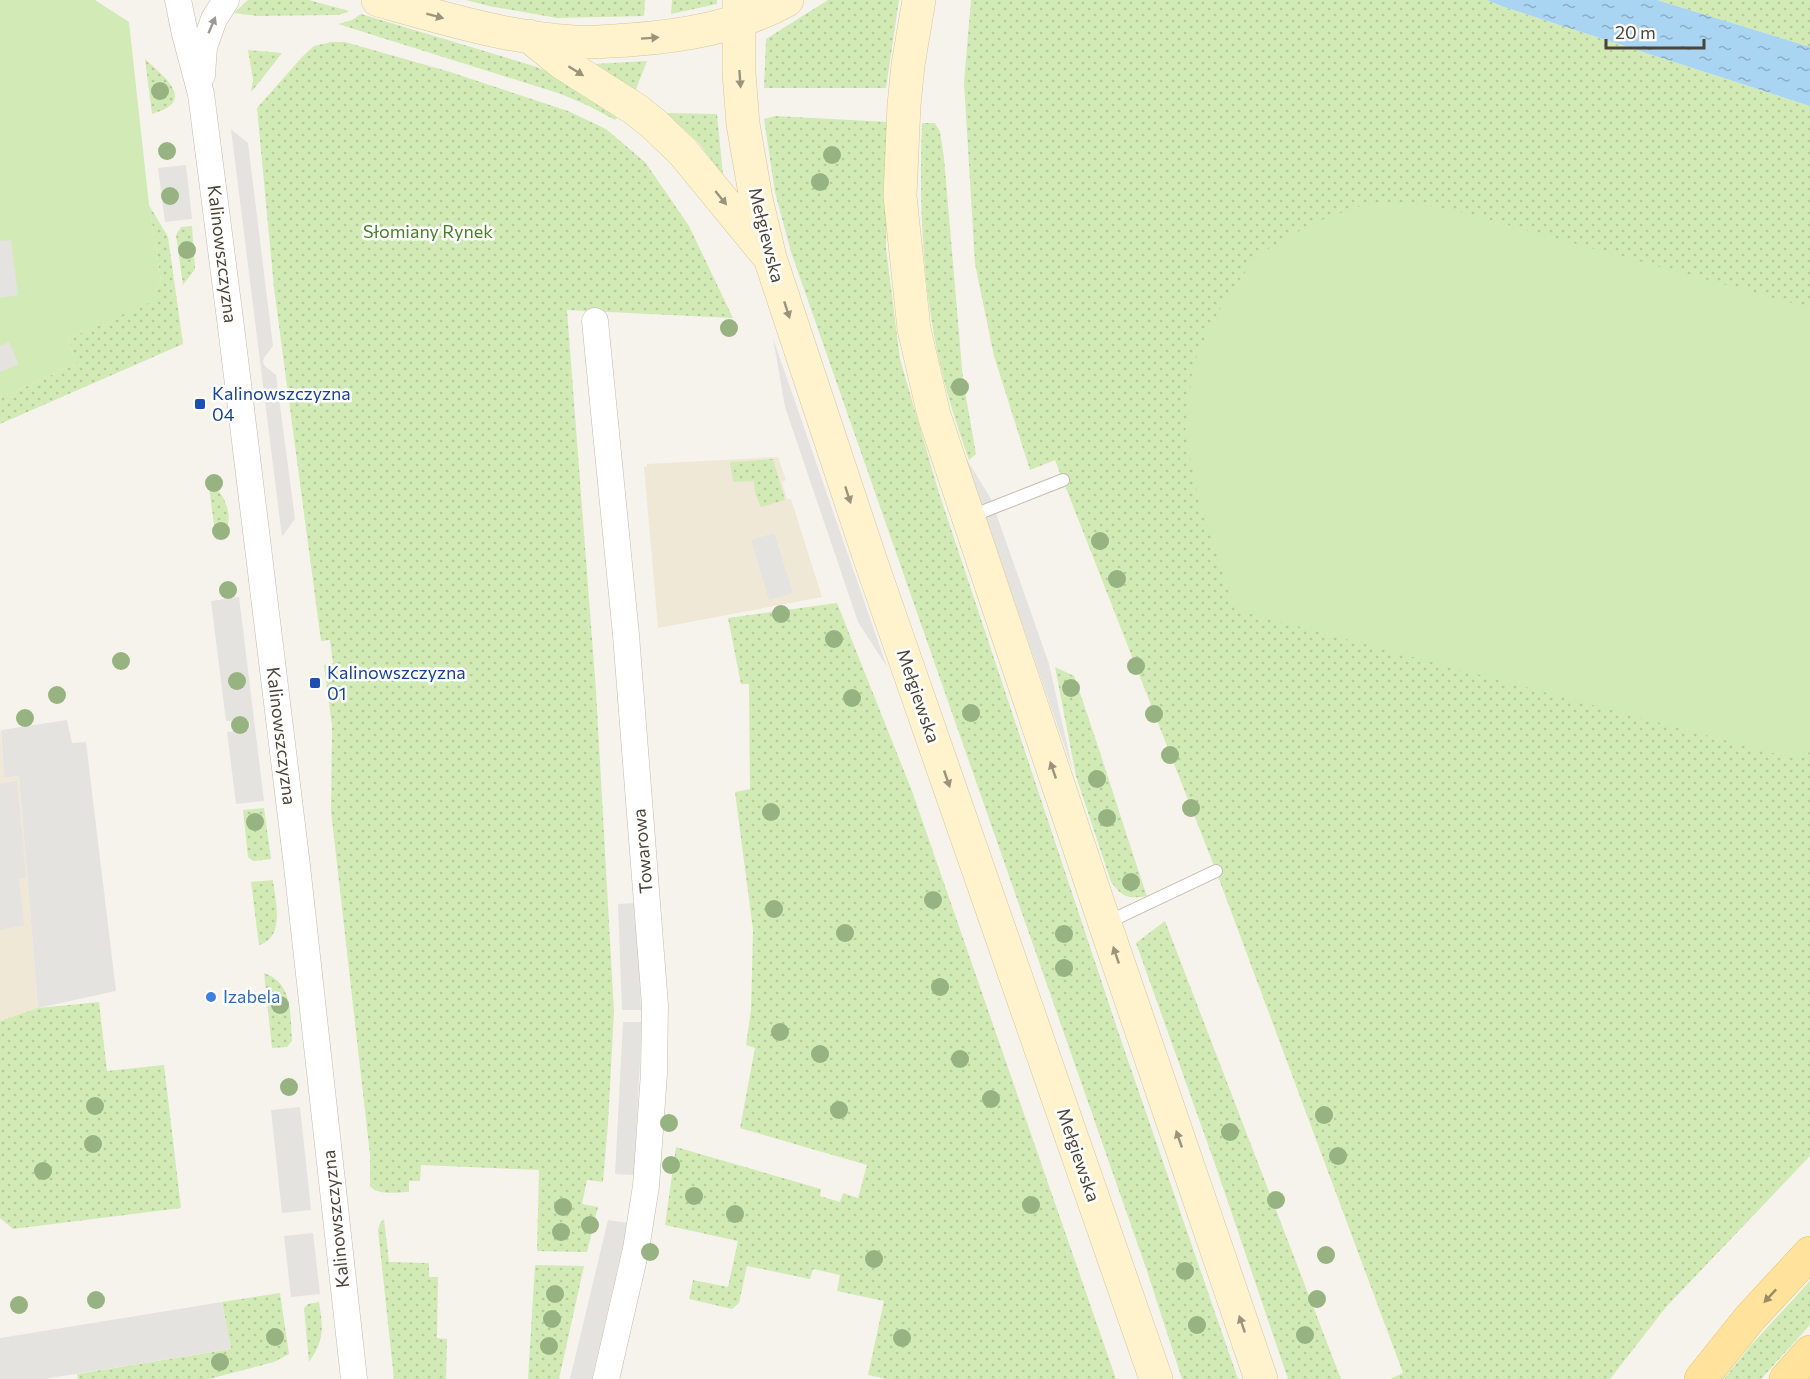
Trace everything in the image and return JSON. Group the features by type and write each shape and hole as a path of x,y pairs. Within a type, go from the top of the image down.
{"main road":[{"path":"378,0 472,26 575,42 658,38 687,34 714,28 739,10 766,11 787,0"},
{"path":"919,0 909,54 904,105 900,196 914,329 931,404 1105,924 1262,1379"},
{"name":"Mełgiewska","path":"739,10 739,73 743,124 756,199 770,258 866,548 1156,1379"},
{"path":"529,36 561,62 655,125 683,152 770,258"},
{"path":"1701,1379 1749,1319 1810,1253"},
{"path":"1786,1379 1810,1352"}],"street":[{"name":"Kalinowszczyzna","path":"178,0 182,24 201,94 296,855 353,1379"},
{"name":"Kalinowszczyzna","path":"201,94 204,47 214,19 226,0"},
{"name":"Towarowa","path":"595,321 626,635 655,1005 654,1073 646,1186 636,1249 606,1379"}],"lane":[{"path":"968,517 1063,480"},
{"path":"1105,924 1216,871"}],"shaded area":[{"path":"231,129 248,143 273,346 263,362 276,375 295,519 282,537"},
{"path":"186,165 192,219 165,222 158,168"},
{"path":"11,240 18,295 0,298 0,241"},
{"path":"773,338 887,667 858,622 785,407"},
{"path":"9,342 19,364 0,372 0,346"},
{"path":"963,453 991,499 1049,664 1073,771"},
{"path":"778,457 786,480 782,482 787,499 791,499 822,597 658,628 644,467 647,467 647,464"},
{"path":"774,533 793,593 769,600 751,540"},
{"path":"239,597 264,801 236,804 227,732 249,729 250,724 248,720 226,721 211,601"},
{"path":"67,720 72,743 86,742 116,991 38,1008 19,776 4,778 1,730"},
{"path":"0,724 4,778 19,776 38,1008 0,1021"},
{"path":"17,781 26,877 19,879 24,925 0,930 0,784"},
{"path":"636,903 641,1010 622,1010 618,904"},
{"path":"623,1022 642,1022 634,1175 615,1174"},
{"path":"300,1107 311,1210 282,1213 271,1110"},
{"path":"608,1220 628,1223 592,1379 570,1379"},
{"path":"313,1233 320,1294 291,1297 284,1236"},
{"path":"222,1302 231,1349 44,1379 0,1379 0,1338"}],"green space":[{"path":"0,0 95,0 129,22 149,205 161,280 153,301 68,339 76,364 0,398"},
{"path":"248,0 309,0 349,11 337,15 258,16 234,13"},
{"path":"466,0 645,0 644,16 557,18"},
{"path":"672,0 717,0 717,4 671,14"},
{"path":"828,0 899,0 886,88 764,88 766,39"},
{"path":"971,0 1487,0 1810,106 1810,1156 1666,1307 1610,1379 1390,1379 1403,1373 1216,871 1055,460 1030,470 994,356 975,264 964,82"},
{"path":"1657,0 1810,0 1810,47"},
{"path":"361,14 537,67 579,88 620,114 615,120 561,94 338,24 352,20"},
{"name":"Słomiany Rynek","path":"345,42 447,71 568,111 606,129 645,162 689,226 733,318 567,310 596,691 614,1012 603,1182 587,1180 582,1204 598,1207 587,1252 537,1251 539,1170 421,1165 420,1181 409,1181 409,1192 383,1192 370,1186 370,1155 331,811 332,726 324,665 333,663 330,640 321,641 274,288 257,108 314,46"},
{"path":"248,50 282,53 251,91 253,80"},
{"path":"145,59 168,81 175,96 166,109 152,114"},
{"path":"647,61 635,92 595,64"},
{"path":"665,113 717,114 723,175 698,142"},
{"path":"775,116 888,122 886,248 900,359 939,493 1122,1043 1238,1379 1182,1379 1147,1271 791,252 775,192 764,119"},
{"path":"922,123 935,123 940,132 944,158 963,380 976,454 969,460 943,376 929,304 923,244"},
{"path":"1406,202 1453,210 1810,308 1810,752 1799,760 1236,610 1198,497 1185,433 1193,365 1210,326 1232,290 1258,255 1313,223 1366,204"},
{"path":"149,205 168,237 183,344 0,424 0,398 76,364 68,339 153,300 161,280"},
{"path":"192,226 195,269 183,285 176,235 181,227"},
{"path":"773,459 785,500 761,507 755,493 754,481 733,482 730,462"},
{"path":"215,476 229,518 224,532 216,540 208,479"},
{"path":"837,603 912,791 1116,1379 887,1379 868,1375 884,1301 837,1291 840,1275 813,1269 810,1279 747,1266 739,1303 732,1309 689,1299 693,1280 728,1287 738,1241 665,1225 676,1147 821,1189 820,1196 840,1202 843,1193 858,1198 867,1165 740,1128 755,1048 746,1045 751,1010 753,930 735,792 750,789 749,684 741,684 728,618"},
{"path":"1055,667 1074,676 1147,896 1126,896 1111,882 1076,776"},
{"path":"264,808 271,859 253,861 248,857 243,810"},
{"path":"273,880 277,907 276,926 267,941 259,945 251,882"},
{"path":"1165,921 1341,1379 1288,1379 1216,1167 1136,943"},
{"path":"264,973 281,984 286,992 292,1041 287,1047 272,1048"},
{"path":"99,1002 107,1071 164,1065 181,1208 13,1229 0,1218 0,1021 38,1008"},
{"path":"384,1219 389,1262 429,1263 429,1277 438,1277 437,1338 447,1339 446,1379 394,1379 378,1230"},
{"path":"535,1265 584,1266 559,1379 528,1379"},
{"path":"1810,1281 1810,1325 1761,1379 1724,1379 1751,1345"},
{"path":"280,1293 289,1354 274,1362 209,1379 78,1379 77,1374 231,1349 222,1302"},
{"path":"319,1302 322,1333 318,1347 309,1362 304,1308 308,1304"}],"water":[{"path":"1487,0 1657,0 1810,47 1810,106 1504,7"}],"place":[{"name":"Kalinowszczyzna 04","path":"200,404"},
{"name":"Kalinowszczyzna 01","path":"315,683"},
{"name":"Izabela","path":"211,997"}]}
